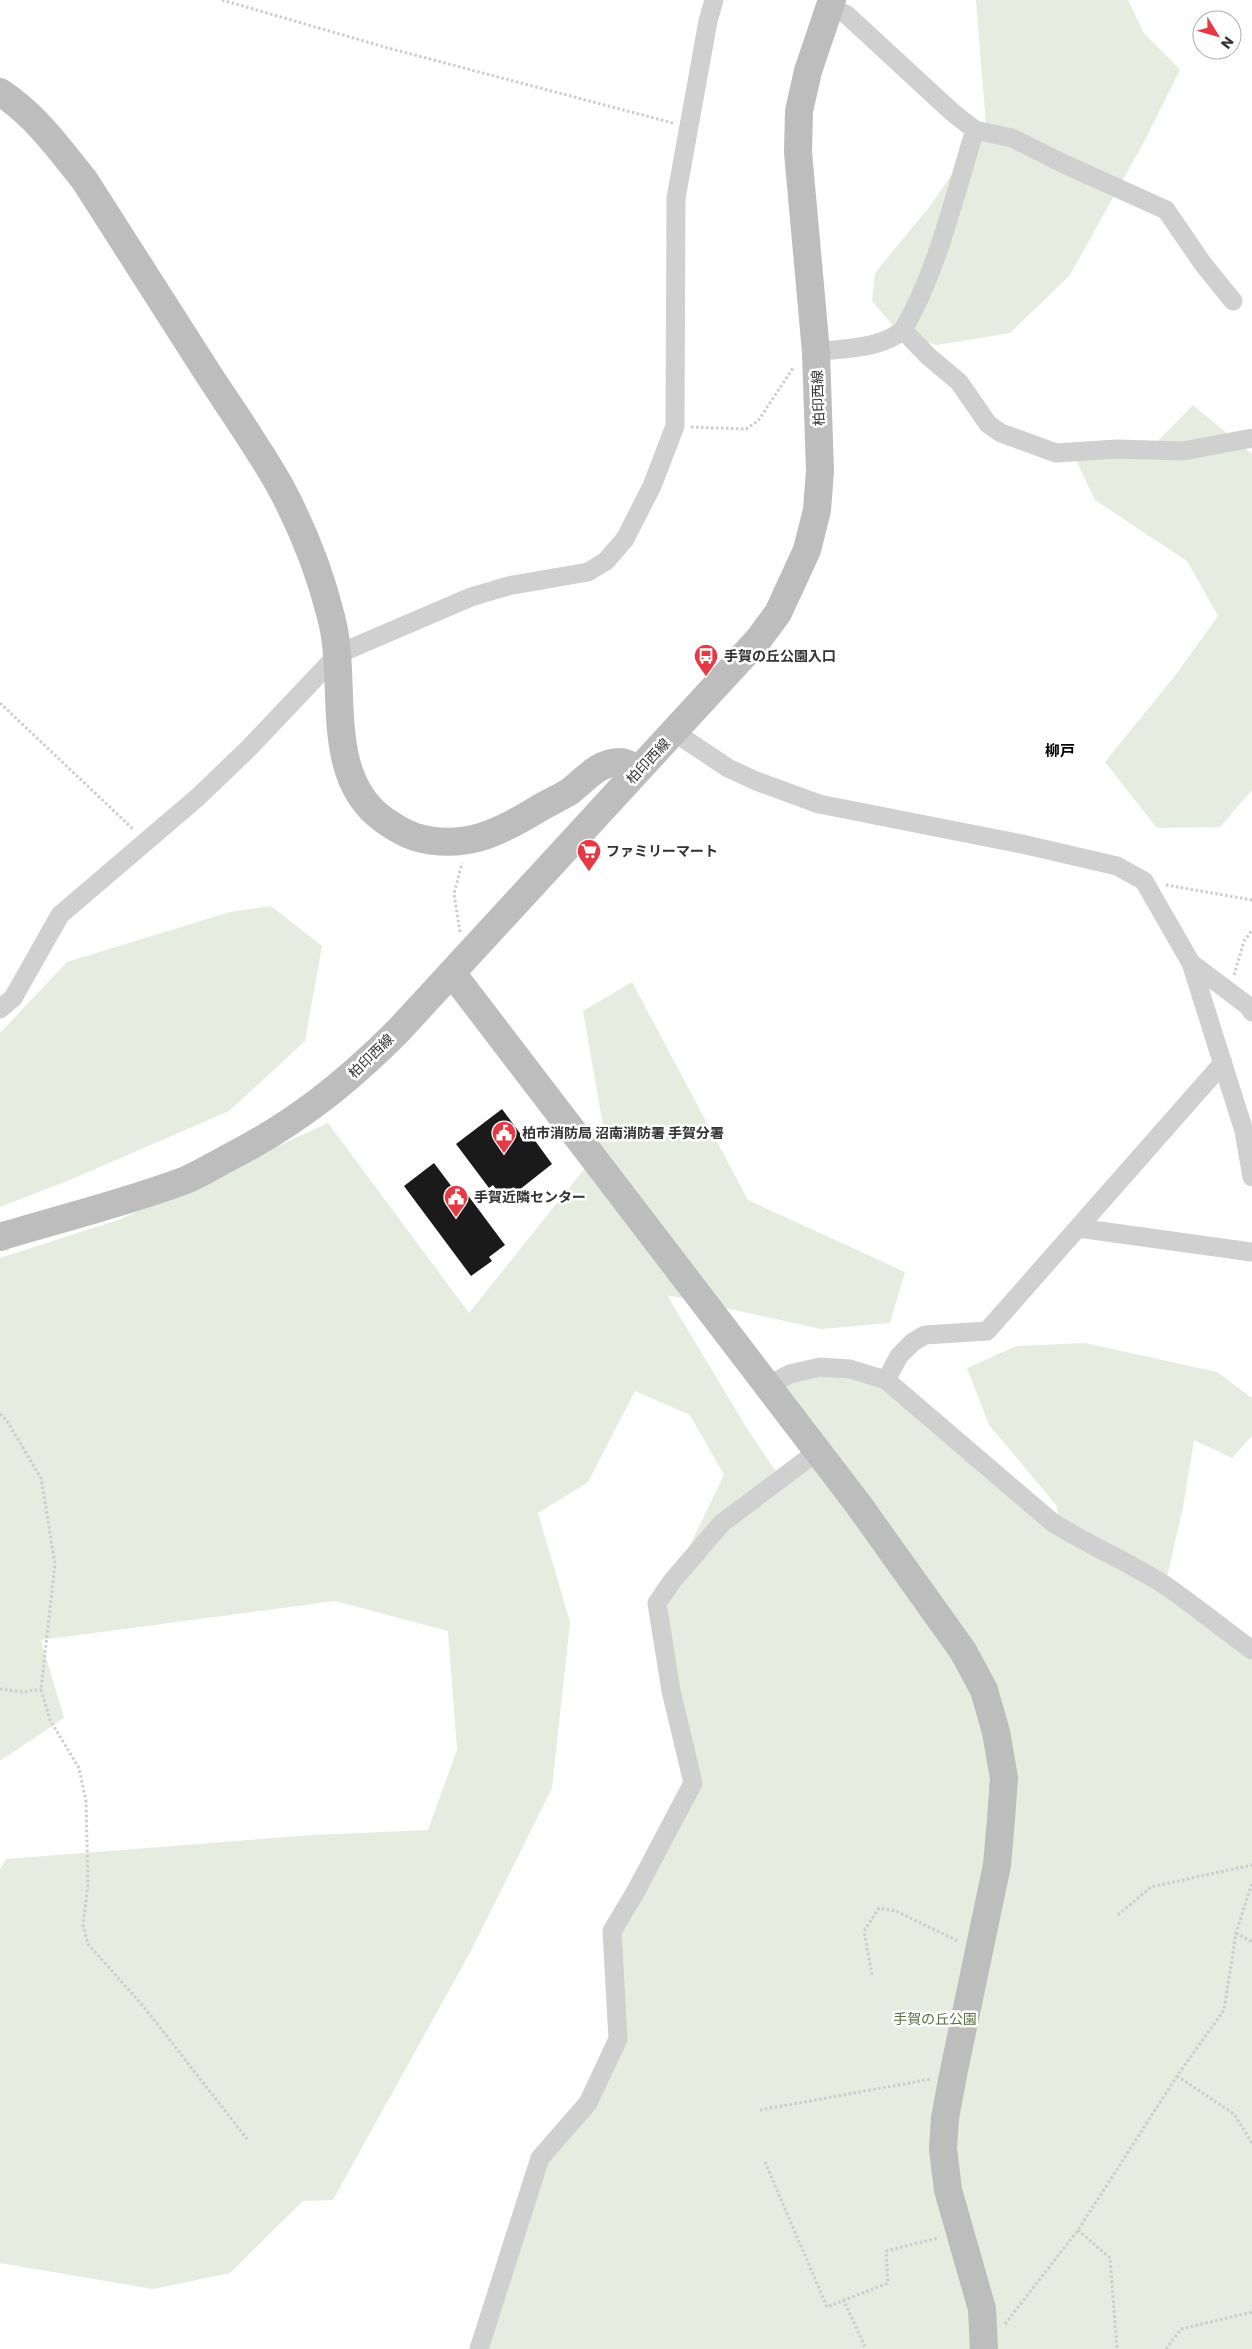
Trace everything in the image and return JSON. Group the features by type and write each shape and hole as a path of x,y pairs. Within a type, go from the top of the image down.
{"street":[{"path":"0,1009 13,998 60,915 146,842 249,748 338,654 471,597 508,586 588,572 606,561 625,539 648,494 675,426 676,198 708,21 714,0"},
{"path":"831,3 847,15 952,112 975,130 1012,138 1166,210 1203,264 1234,301"},
{"name":"柏印西線","path":"0,1237 111,1206 188,1179 289,1125 363,1066 460,965 674,732 758,640 778,613 807,550 817,510 820,470 805,358 798,152 799,111 808,71 831,3"},
{"path":"0,92 15,102 50,136 84,181 280,486 315,564 332,619 338,654 341,719 346,761 358,790 376,814 398,830 415,837 443,841 471,841 504,830 568,792 594,771 608,764 622,762 639,769"},
{"path":"805,358 876,344 895,337 903,330 916,307 933,262 975,130"},
{"path":"903,330 928,356 959,382 988,424 1001,434 1056,453 1117,449 1183,451 1252,438"},
{"path":"674,732 728,768 756,781 819,804 1022,844 1117,866 1144,881 1191,963 1244,1131 1252,1177"},
{"path":"1191,963 1248,1006 1252,1012"},
{"path":"460,965 932,1605 963,1651 984,1690 996,1732 1004,1778 997,1865 953,2075 945,2118 943,2149 948,2190 982,2309 984,2349"},
{"path":"886,1380 899,1356 913,1342 925,1335 988,1331 1224,1063"},
{"path":"1078,1228 1252,1252"},
{"path":"768,1385 790,1374 820,1367 850,1369 886,1380 1052,1522 1081,1541 1132,1566 1165,1586 1252,1650"},
{"path":"479,2349 540,2158 588,2103 618,2039 612,1930 636,1891 693,1783 671,1691 657,1603 673,1580 722,1524 818,1451"}],"path":[{"path":"222,0 388,48 688,127"},
{"path":"675,426 746,429 758,421 805,358"},
{"path":"0,703 146,842"},
{"path":"460,965 458,922 454,894 457,877 471,841"},
{"path":"1144,881 1252,900"},
{"path":"1230,992 1244,941 1252,930"},
{"path":"0,1414 6,1420 40,1478 55,1564 41,1689 50,1720 79,1768 86,1801 88,1885 82,1925 88,1944 144,2007 247,2138"},
{"path":"0,1689 24,1692 41,1689"},
{"path":"1118,1915 1151,1887 1252,1865"},
{"path":"1003,2327 1078,2230 1176,2076 1224,2010 1236,1933 1252,1883"},
{"path":"872,1975 864,1931 879,1908 896,1912 979,1951"},
{"path":"1236,1933 1252,1942"},
{"path":"760,2110 953,2075"},
{"path":"1176,2076 1234,2114 1252,2143"},
{"path":"766,2162 827,2307 843,2299 888,2283 886,2251 960,2232"},
{"path":"1078,2230 1110,2258 1116,2349"},
{"path":"843,2299 866,2349"},
{"path":"1166,2349 1181,2329 1252,2312"}],"green space":[{"path":"976,0 1128,0 1144,33 1180,70 1145,140 1070,275 1010,333 937,345 902,336 872,301 875,273 930,206 986,125"},
{"path":"1193,405 1252,454 1252,790 1220,827 1157,828 1105,762 1177,673 1218,616 1187,561 1095,500 1076,460 1153,446"},
{"path":"271,906 322,946 305,1041 229,1111 72,1179 0,1207 0,1033 67,962 230,912"},
{"name":"手賀の丘公園","path":"632,982 748,1200 905,1272 890,1323 821,1329 667,1295 746,1427 781,1479 818,1451 768,1385 790,1374 866,1373 1059,1526 1057,1506 989,1425 967,1368 1016,1346 1085,1343 1217,1372 1252,1398 1252,1436 1232,1458 1194,1440 1183,1507 1165,1586 1252,1652 1252,2349 479,2349 540,2158 610,2057 612,1931 693,1783 657,1603 673,1580 724,1475 690,1415 635,1391 588,1482 538,1513 570,1622 552,1788 473,1947 333,2200 303,2201 230,2273 153,2289 0,2263 0,1869 6,1859 313,1835 428,1830 457,1750 448,1631 335,1601 41,1640 64,1718 0,1761 0,1258 121,1219 328,1123 469,1313 585,1168 604,1131 583,1011"}],"building":[{"name":"柏市消防局 沼南消防署 手賀分署","path":"502,1109 522,1136 528,1131 552,1164 505,1201 493,1185 489,1188 456,1144"},
{"name":"手賀近隣センター","path":"434,1163 455,1191 461,1186 505,1245 489,1257 492,1261 471,1276 404,1186"}],"place":[{"name":"手賀の丘公園入口","path":"706,677"},
{"name":"ファミリーマート","path":"589,872"},
{"name":"柏市消防局 沼南消防署 手賀分署","path":"504,1154"},
{"name":"手賀近隣センター","path":"456,1218"}],"district":[{"name":"柳戸","path":"1060,750"}]}
